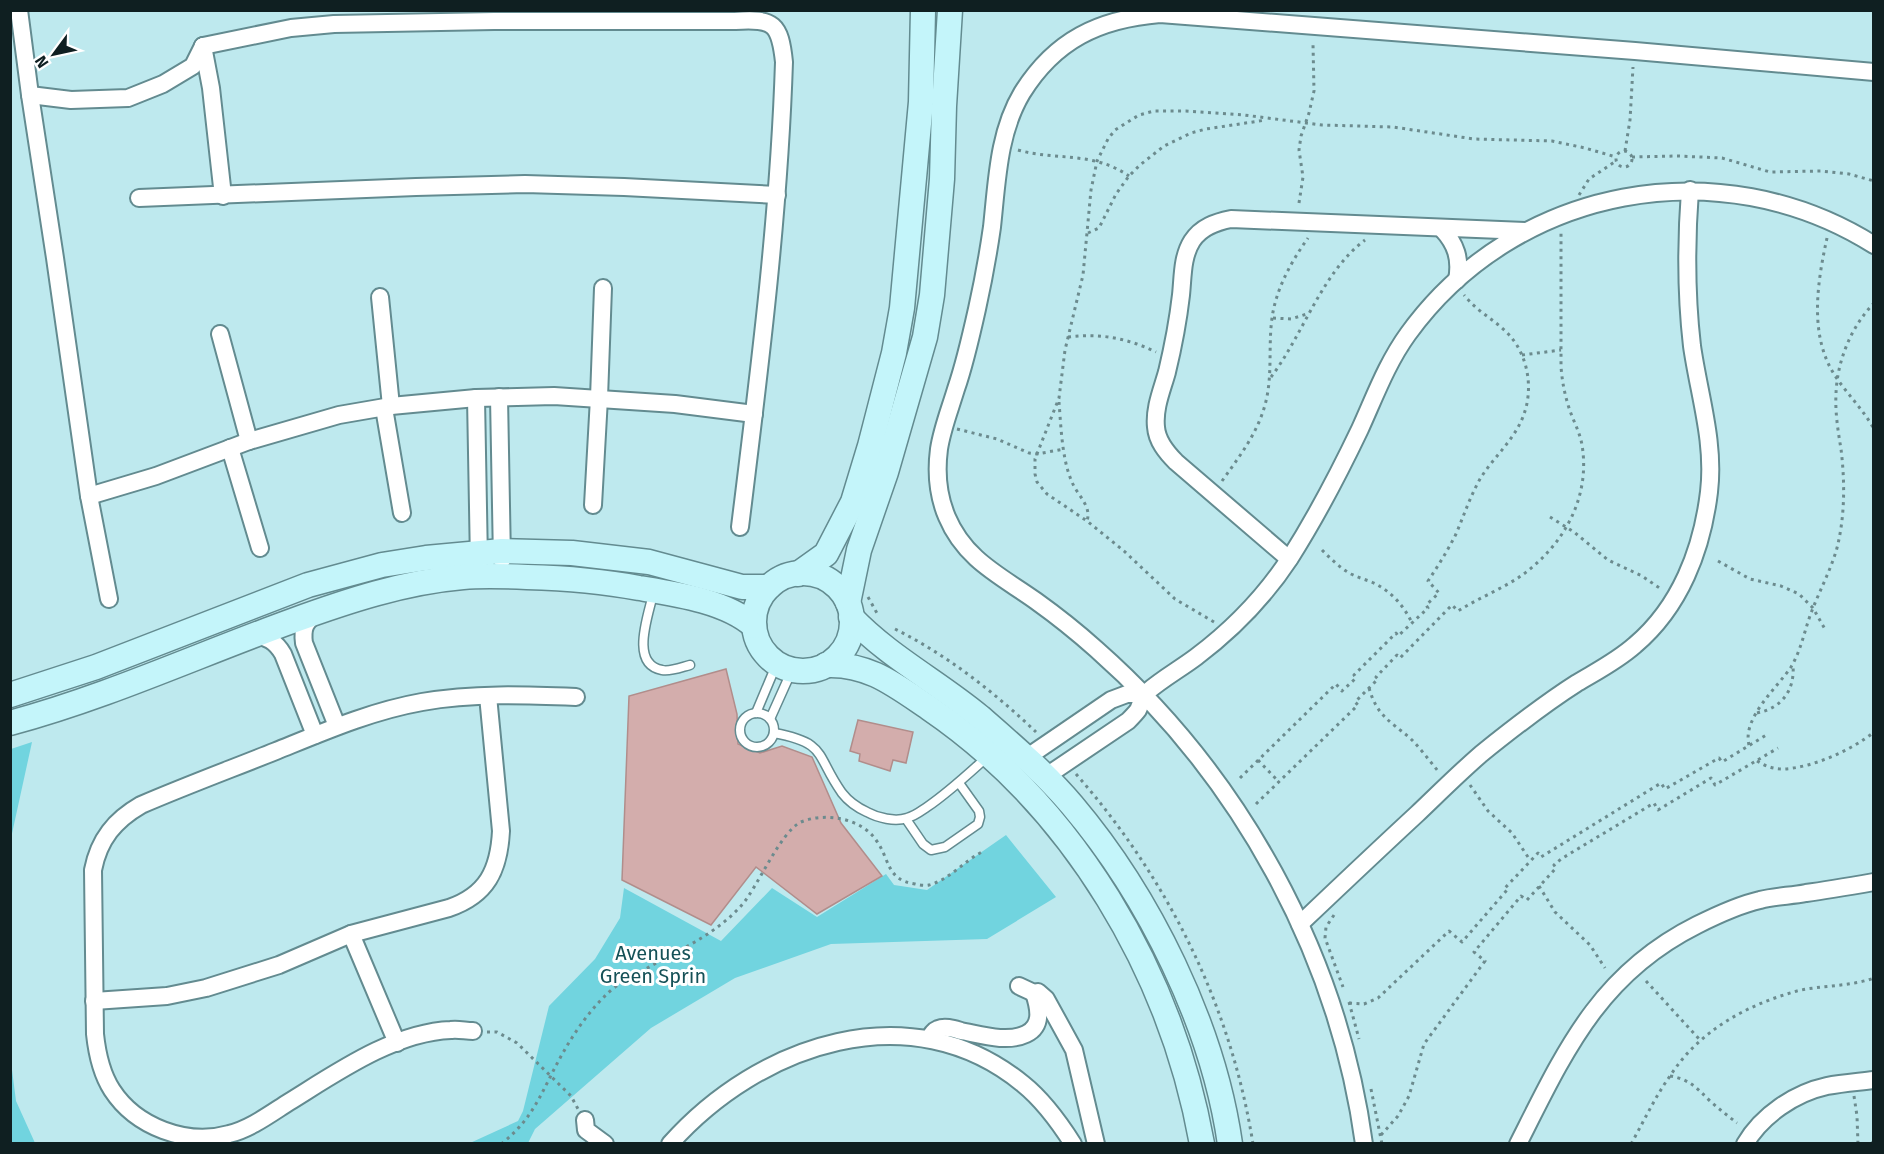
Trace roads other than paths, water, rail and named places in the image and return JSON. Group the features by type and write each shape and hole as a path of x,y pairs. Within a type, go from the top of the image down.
{"street":[{"path":"19,10 89,496 109,599"},
{"path":"798,574 826,554 853,502 894,353 902,308 921,102 923,10"},
{"path":"950,10 942,179 932,295 916,368 886,472 859,550 850,610 849,640 836,659 815,669 784,667 768,656 756,637 755,611 760,598 769,586 783,578 798,574 814,574 828,580 840,590 850,610 882,646 951,694 978,716 1026,758 1071,804 1101,841 1127,880 1168,952 1191,1004 1206,1047 1219,1090 1230,1143"},
{"path":"1364,1143 1356,1093 1345,1050 1317,965 1274,872 1232,802 1183,737 1144,694 1092,645 974,557 958,538 946,516 939,493 937,468 940,444 978,307 992,230 1002,148 1009,121 1020,95 1036,72 1056,52 1079,36 1105,24 1132,16 1160,14 1874,72"},
{"path":"203,46 291,28 334,24 757,19 776,28 782,41 784,62 777,195 740,527"},
{"path":"30,95 71,100 128,98 163,84 193,66 203,46"},
{"path":"203,46 211,88 223,196"},
{"path":"139,198 525,184 777,195"},
{"path":"1300,924 1480,755 1544,706 1608,666 1636,644 1660,618 1680,589 1695,557 1704,523 1709,489 1710,455 1706,420 1692,348 1688,309 1686,269 1690,190"},
{"path":"1045,777 1128,721 1138,709 1144,694 1228,630 1264,592 1289,559 1333,483 1388,366 1414,327 1457,280 1490,253 1526,231 1603,202 1646,193 1690,190 1738,194 1785,204 1831,221 1873,244"},
{"path":"1289,559 1176,462 1160,442 1156,429 1155,416 1170,358 1186,252 1193,239 1204,229 1217,222 1231,219 1526,231"},
{"path":"1442,229 1450,237 1458,258 1457,280"},
{"path":"593,505 603,288"},
{"path":"380,297 388,407 402,513"},
{"path":"220,334 249,441"},
{"path":"89,496 156,476 249,441 339,415 388,407 526,395 675,404 754,414"},
{"path":"491,564 499,397"},
{"path":"476,398 491,564"},
{"path":"230,448 260,548"},
{"path":"10,723 136,682 246,637 323,609 404,586 463,577 491,564 572,554 617,557 649,562 742,587 769,586"},
{"path":"10,695 96,667 308,585 382,565 426,558 491,564 654,590 727,608 754,626"},
{"path":"323,609 306,623 303,636 337,726"},
{"path":"246,637 253,635 265,637 276,644 315,735"},
{"path":"826,665 854,666 880,677 937,713 989,756 1052,821 1105,894 1149,974 1177,1045 1202,1143"},
{"path":"1026,758 1111,700 1127,694 1144,694"},
{"path":"94,1001 166,996 206,988 279,965 351,934 461,904 475,895 486,885 494,870 500,849 501,831 488,696"},
{"path":"473,1031 434,1032 414,1036 397,1043 340,1070 253,1124 230,1134 212,1138 183,1136 165,1131 136,1116 120,1102 111,1089 97,1053 94,1001 93,870 102,843 114,825 141,805 337,726 425,701 488,696 576,697"},
{"path":"1518,1143 1560,1062 1583,1024 1610,989 1643,959 1679,934 1719,914 1761,900 1874,882"},
{"path":"351,934 397,1043"},
{"path":"929,1039 932,1033 948,1028 1016,1039 1033,1030 1038,1022 1039,1009 1027,989 1041,993 1047,999 1074,1050 1096,1143"},
{"path":"670,1143 715,1102 755,1075 818,1046 878,1036 929,1039 970,1052 1010,1074 1025,1086 1047,1108 1073,1143"},
{"path":"1745,1143 1762,1121 1781,1106 1826,1086 1874,1080"},
{"path":"585,1120 586,1130 605,1143"}],"lane":[{"path":"654,590 642,644 644,657 652,666 663,671 690,665"},
{"path":"756,713 784,667"},
{"path":"771,719 784,667"},
{"path":"756,713 771,719 774,733 767,745 753,747 742,739 740,725 749,714 756,713"},
{"path":"774,733 808,742 820,753 833,778 853,805 875,816 906,819 914,816 959,783 989,756"},
{"path":"906,819 923,844 931,850 945,847 978,824 980,817 979,811 959,783"}],"park label":[{"name":"Avenues Green Sprin","path":"653,964"}]}
